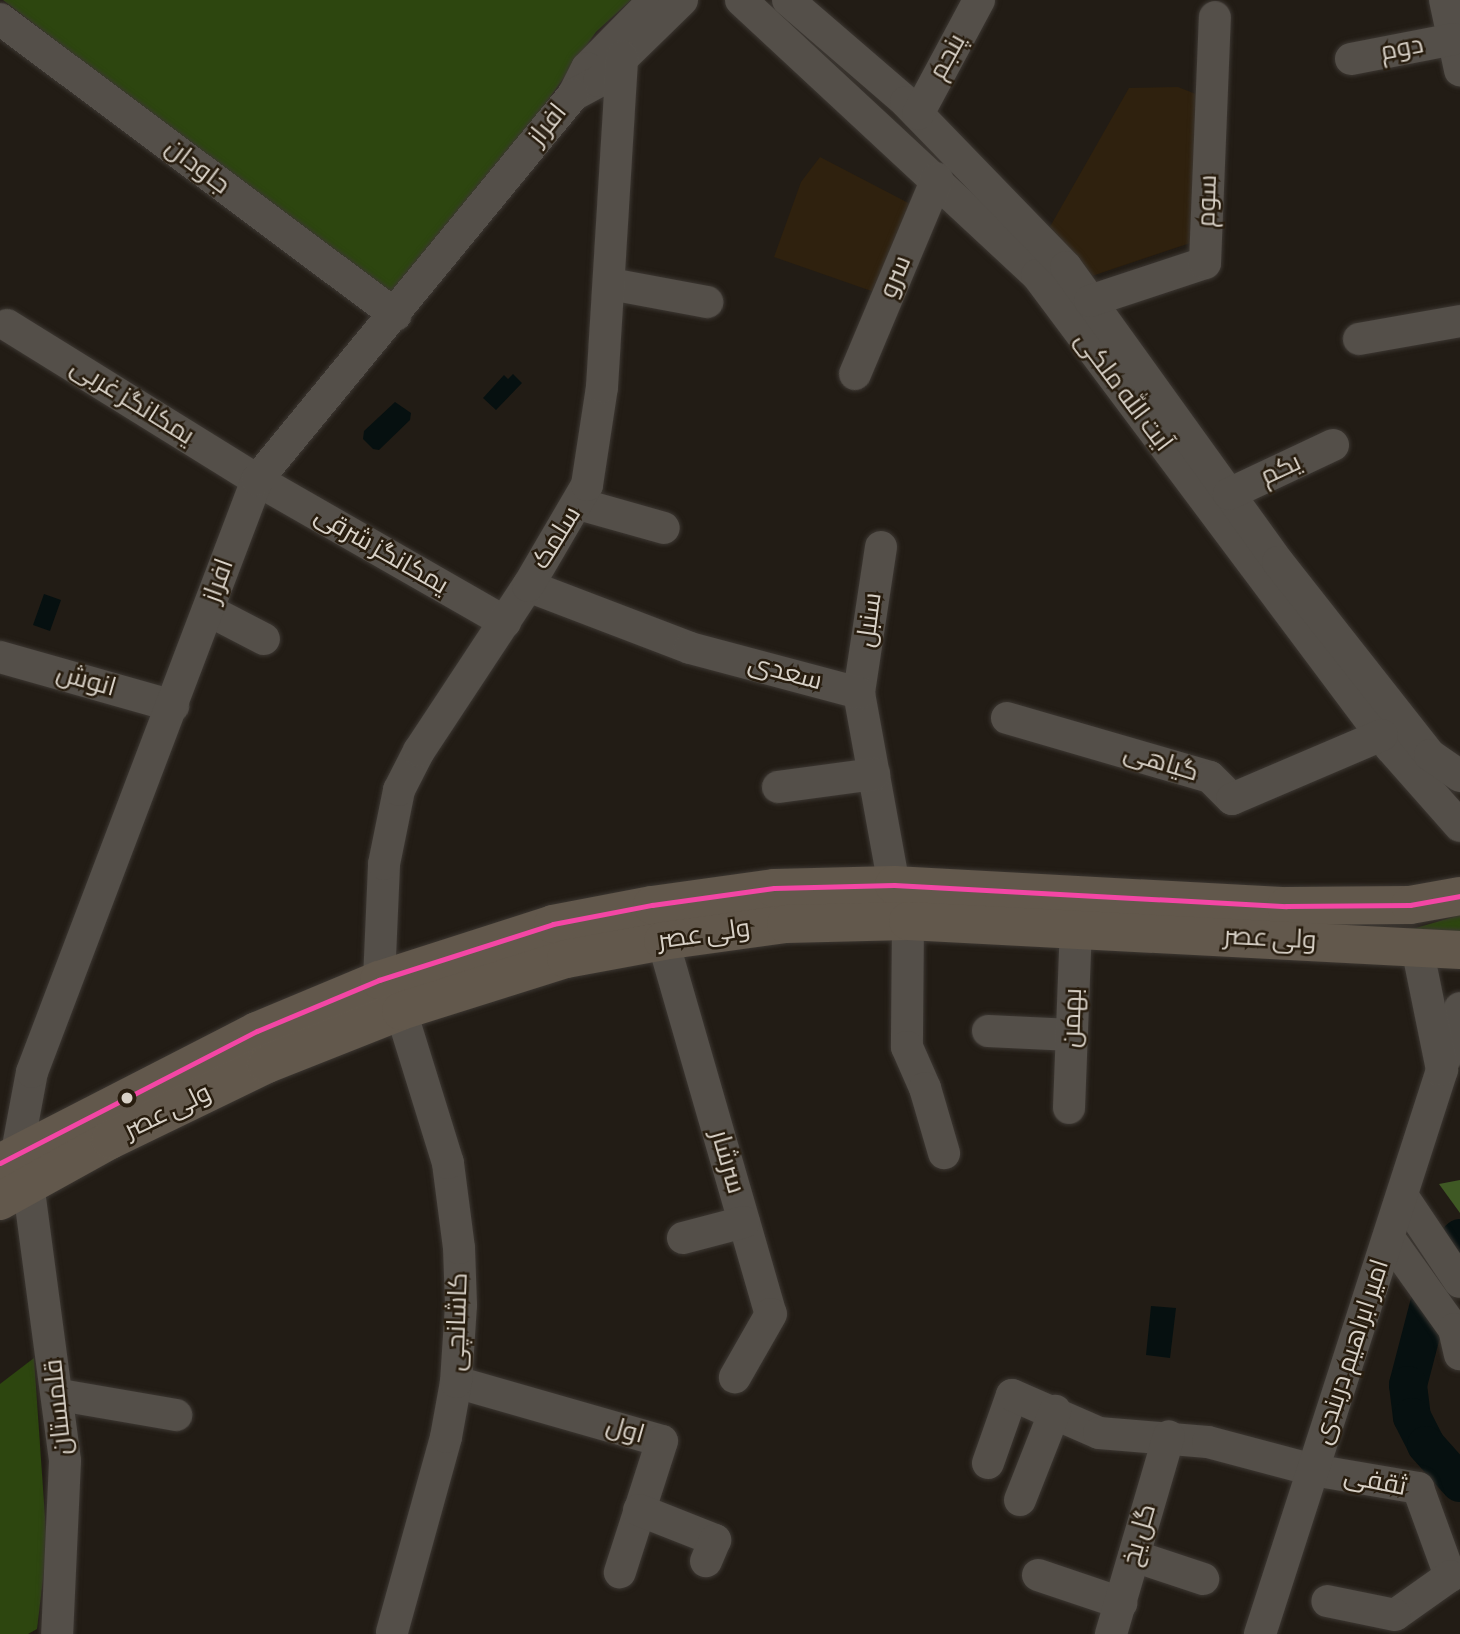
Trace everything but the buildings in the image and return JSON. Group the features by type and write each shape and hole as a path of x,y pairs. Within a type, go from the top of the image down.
{"main road":[{"name":"ولی عصر","path":"11,1175 257,1031 379,980 553,924 652,905 774,888 894,885 1286,906 1410,905 1460,896"},
{"name":"ولی عصر","path":"11,1175 267,1065 401,1011 566,959 663,941 786,924 908,921 1460,950"}],"street":[{"name":"افراز","path":"11,1175 32,1072 257,480 395,315 573,94 587,68 654,0"},
{"name":"افراز","path":"573,94 599,81 682,0"},
{"name":"آیت الله ملکی","path":"741,0 937,179 1037,275 1382,735 1460,826"},
{"name":"آیت الله ملکی","path":"788,0 918,114 1066,267 1229,495 1430,755 1460,776"},
{"name":"پنجم","path":"918,114 979,0"},
{"path":"1445,0 1460,69"},
{"name":"سوم","path":"1090,301 1205,263 1215,16"},
{"name":"جاودان","path":"0,19 395,315"},
{"name":"دوم","path":"1351,59 1454,38"},
{"name":"سلمک","path":"379,980 384,864 399,790 419,751 579,504 595,446 610,284 622,57"},
{"name":"سرو","path":"855,374 937,179"},
{"path":"610,284 707,302"},
{"path":"1359,339 1460,321"},
{"name":"یمکانگز غربی","path":"7,325 257,480"},
{"name":"یکم","path":"1229,495 1333,445"},
{"name":"یمکانگز شرقی","path":"257,480 505,622"},
{"path":"579,504 664,528"},
{"name":"سنبل","path":"859,693 881,547"},
{"name":"سعدی","path":"528,586 690,648 859,693 894,885"},
{"path":"208,610 264,639"},
{"name":"انوش","path":"0,657 173,706"},
{"name":"گیاهی","path":"1007,718 1210,778 1232,799 1382,735"},
{"path":"778,787 874,774"},
{"path":"908,921 907,1048 925,1088 944,1153"},
{"name":"بهمن","path":"1069,1108 1076,928"},
{"name":"سرشار","path":"663,941 771,1314 735,1377"},
{"name":"امیر ابراهیم دربندی","path":"1417,947 1451,1068"},
{"name":"امیر ابراهیم دربندی","path":"1260,1634 1403,1197 1451,1068 1460,1008"},
{"name":"کاشانچی","path":"392,1632 436,1482 456,1382 461,1305 455,1206 426,1085 401,1011"},
{"path":"988,1031 1072,1035"},
{"name":"قلمستان","path":"11,1175 60,1395 65,1496 57,1634"},
{"path":"1403,1197 1460,1282"},
{"path":"682,1238 744,1222"},
{"path":"1390,1238 1457,1342"},
{"name":"اول","path":"456,1382 662,1441 620,1572"},
{"path":"60,1395 176,1415"},
{"path":"988,1463 1013,1395 1055,1411 1099,1433 1169,1436 1313,1470"},
{"path":"1020,1500 1055,1411"},
{"name":"گل یخ","path":"1111,1634 1169,1436"},
{"name":"ثقفی","path":"1313,1470 1418,1488 1450,1576 1395,1615 1326,1601"},
{"path":"639,1510 715,1540 706,1561"},
{"path":"1134,1556 1203,1579"},
{"path":"1038,1574 1121,1603"}],"shaded area":[{"path":"1178,87 1221,104 1214,235 1092,276 1047,232 1129,88"},
{"path":"820,157 918,208 880,294 774,257 801,182"},
{"path":"513,374 522,383 496,410 483,398 504,375 508,379"},
{"path":"395,402 411,413 410,420 379,450 373,449 363,439 364,431"},
{"path":"44,594 61,600 50,631 33,625"},
{"path":"1151,1306 1176,1308 1170,1358 1146,1355"}],"green space":[{"path":"3,0 631,0 596,32 515,147 396,296 275,211"},
{"path":"1460,915 1460,935 1364,929 1416,928"},
{"path":"1460,1180 1460,1213 1439,1184"},
{"path":"34,1358 47,1546 37,1629 28,1634 0,1634 0,1384"}],"waterway":[{"path":"1460,1238 1440,1262 1408,1385 1412,1417 1426,1445 1460,1483"}],"transit line":[{"path":"0,1163 257,1031 379,980 553,924 652,905 774,888 894,885 1286,906 1410,905 1460,896"}]}
